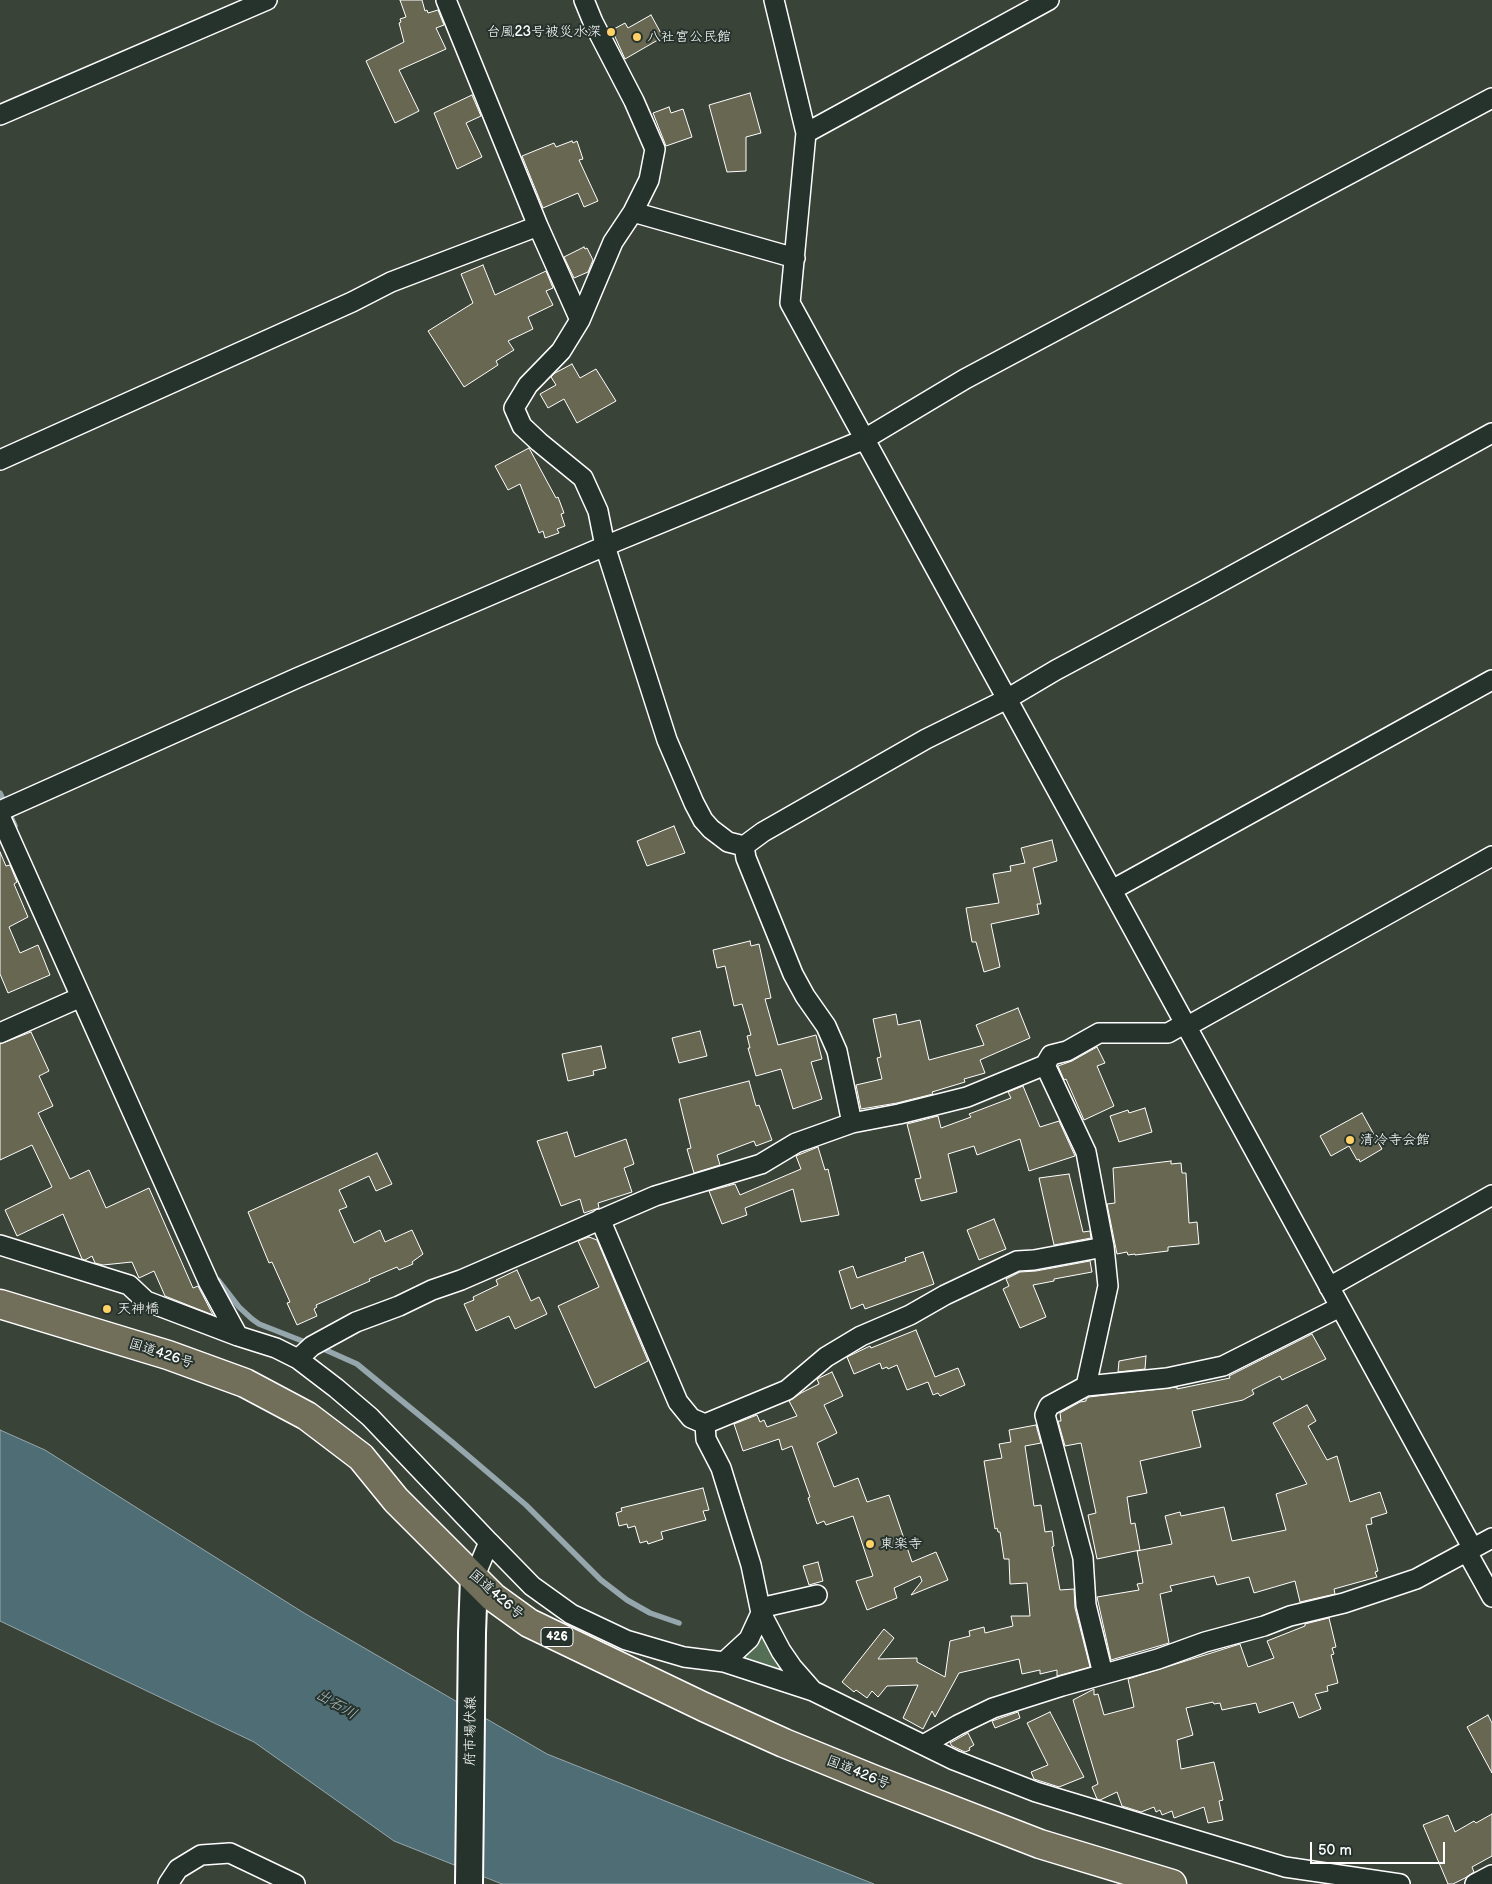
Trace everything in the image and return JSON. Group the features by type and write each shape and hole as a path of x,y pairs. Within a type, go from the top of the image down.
{"highway":[{"name":"国道426号","path":"0,1304 168,1355 245,1383 307,1416 361,1457 396,1500 474,1578 529,1623 784,1743 1040,1844 1172,1884"}],"main road":[{"name":"府市場伏線","path":"469,1884 474,1578"}],"street":[{"path":"0,115 267,0"},
{"path":"446,0 538,226 580,320"},
{"path":"584,0 656,150 649,180 633,212 614,242 580,320 561,351 528,385 514,408 522,426 583,478 598,510 605,546 667,740 694,803 702,820 711,829 728,842 744,846"},
{"path":"774,0 806,133 790,303 839,391 863,440 1340,1307 1470,1550 1492,1596"},
{"path":"806,133 1049,0"},
{"path":"0,811 297,678 605,546 863,440 974,375 1492,98"},
{"path":"633,212 794,258"},
{"path":"0,460 343,306 391,282 538,226"},
{"path":"744,846 762,832 918,744 1007,699 1056,670 1204,591 1492,432"},
{"path":"1112,890 1492,680"},
{"path":"0,816 209,1283 238,1336"},
{"path":"744,846 746,858 793,974 805,996 826,1026 837,1051 852,1123"},
{"path":"298,1359 312,1346 356,1322 461,1280 655,1196 761,1164 796,1143 852,1123 967,1098 1045,1065 1051,1055 1067,1050 1098,1033 1168,1034 1492,856"},
{"path":"0,1033 81,996"},
{"path":"1045,1065 1086,1152 1104,1246 1108,1286 1086,1386"},
{"path":"1329,1287 1492,1196"},
{"path":"600,1219 678,1402 691,1418 705,1424 787,1390 826,1357 861,1336 910,1315 945,1295 1017,1261 1034,1260 1104,1246"},
{"path":"0,1245 129,1285 146,1301 238,1336 276,1348 298,1359 370,1417 532,1586 571,1614 634,1643 684,1657 724,1662 813,1691 925,1744 954,1760 1036,1792 1285,1867 1400,1884"},
{"path":"1103,1674 1086,1605 1083,1558 1045,1415 1049,1406 1086,1386 1167,1378 1223,1366 1340,1307"},
{"path":"705,1424 706,1439 721,1468 751,1565 761,1611 781,1651 813,1691"},
{"path":"925,1744 993,1708 1103,1674 1158,1660 1205,1642 1264,1626 1290,1616 1344,1603 1416,1579 1492,1538"},
{"path":"474,1578 489,1542"},
{"path":"761,1611 817,1596"},
{"path":"724,1662 749,1639 761,1611"},
{"path":"168,1884 178,1869 201,1855 230,1853 295,1884"},
{"path":"1475,1884 1492,1875"}],"green space":[{"path":"762,1628 793,1677 742,1660 742,1656"}],"water":[{"name":"出石川","path":"0,1430 45,1450 304,1613 547,1754 874,1884 502,1884 394,1841 254,1742 0,1621"}],"building":[{"path":"400,0 422,0 425,11 427,10 428,13 438,10 444,25 436,28 446,49 399,70 419,111 395,123 366,61 404,42 399,23 401,22 400,19 406,17"},
{"name":"八社宮公民館","path":"651,15 663,37 625,59 612,30 625,23 628,28"},
{"path":"750,93 761,133 746,137 746,171 727,172 709,105"},
{"path":"472,95 481,116 466,123 482,157 457,169 434,113"},
{"path":"669,107 671,113 683,109 692,137 666,146 653,113"},
{"path":"572,141 573,143 577,141 583,159 579,160 598,201 584,207 578,193 543,208 522,156 554,143 556,147"},
{"path":"584,247 585,249 587,248 593,260 588,272 574,278 564,257"},
{"path":"483,265 495,295 546,271 553,288 546,291 553,305 528,317 533,329 508,341 514,350 496,361 498,365 464,387 428,331 473,303 461,274"},
{"path":"572,364 580,378 596,369 616,401 577,423 564,399 548,408 540,394 556,385 551,377 555,373"},
{"path":"529,448 556,498 558,497 564,513 561,514 565,526 557,529 559,533 545,538 543,531 539,533 520,484 508,490 495,466"},
{"path":"674,826 685,853 647,866 637,841"},
{"path":"1052,840 1057,861 1033,868 1041,904 1037,904 1039,914 991,924 1000,967 984,972 976,942 972,942 966,908 999,903 993,874 1011,871 1010,866 1025,863 1021,848"},
{"path":"0,852 6,866 10,865 17,882 14,884 28,917 9,927 20,953 38,945 50,975 8,993 0,974"},
{"path":"750,941 751,946 759,944 771,998 765,999 778,1045 816,1035 822,1059 811,1062 822,1099 793,1109 781,1069 756,1076 748,1048 750,1048 747,1036 751,1035 742,1004 734,1006 725,966 717,968 713,950"},
{"path":"1018,1008 1030,1038 980,1060 985,1073 964,1079 965,1082 932,1092 933,1094 861,1109 856,1085 882,1079 877,1058 881,1057 873,1019 896,1014 898,1025 920,1020 929,1060 984,1045 976,1025"},
{"path":"700,1031 707,1056 679,1063 672,1038"},
{"path":"31,1032 49,1071 39,1076 53,1106 38,1113 70,1179 89,1170 106,1208 149,1188 193,1288 198,1286 213,1315 165,1296 154,1271 139,1278 132,1262 103,1265 95,1263 92,1256 85,1260 82,1259 63,1214 17,1236 5,1210 52,1187 32,1145 0,1160 0,1044"},
{"path":"601,1046 606,1068 593,1071 594,1075 568,1081 562,1054"},
{"path":"1097,1047 1105,1063 1097,1066 1114,1106 1084,1120 1066,1079 1064,1080 1058,1066 1072,1061"},
{"path":"749,1081 756,1106 759,1105 772,1140 756,1146 754,1141 717,1155 720,1165 694,1173 687,1149 691,1148 679,1099"},
{"path":"1023,1086 1040,1127 1059,1121 1075,1156 1029,1171 1020,1139 977,1155 974,1146 948,1154 957,1192 921,1201 915,1179 921,1178 907,1124 938,1116 941,1128 971,1117 969,1114 1011,1098 1008,1092"},
{"path":"1145,1108 1152,1132 1119,1142 1110,1116 1128,1110 1129,1113"},
{"name":"清冷寺会館","path":"1362,1113 1382,1149 1360,1162 1349,1146 1331,1156 1320,1136"},
{"path":"567,1132 575,1157 626,1139 634,1164 624,1168 632,1192 598,1203 599,1208 584,1213 580,1199 561,1206 537,1141"},
{"path":"818,1147 825,1170 828,1169 839,1215 801,1222 793,1189 745,1208 747,1215 722,1224 709,1191 735,1184 740,1195 801,1169 796,1156"},
{"path":"377,1153 392,1184 376,1191 369,1176 339,1190 347,1207 339,1210 354,1243 380,1230 385,1242 412,1230 423,1254 412,1262 413,1264 399,1270 397,1267 316,1305 317,1307 314,1309 317,1316 297,1325 287,1303 290,1302 272,1262 269,1263 248,1212"},
{"path":"1171,1161 1171,1164 1181,1163 1182,1173 1186,1173 1189,1223 1197,1222 1199,1244 1168,1247 1168,1251 1135,1255 1128,1255 1127,1252 1117,1254 1107,1204 1115,1203 1113,1168"},
{"path":"1069,1174 1083,1232 1090,1231 1091,1238 1054,1245 1039,1178"},
{"path":"994,1219 1006,1249 979,1260 967,1230"},
{"path":"589,1237 597,1240 648,1361 595,1388 558,1306 599,1287 578,1241"},
{"path":"923,1252 934,1284 865,1309 863,1304 851,1309 839,1271 853,1266 857,1278 906,1261 905,1258"},
{"path":"1090,1261 1092,1272 1033,1285 1046,1317 1020,1328 1003,1289 1009,1286 1006,1279 1020,1272"},
{"path":"517,1270 531,1301 539,1297 547,1314 515,1329 509,1316 476,1331 464,1304 474,1300 473,1297 498,1285 496,1280"},
{"path":"916,1330 935,1377 958,1368 965,1385 940,1396 938,1393 933,1395 928,1382 907,1390 897,1365 888,1369 887,1367 882,1369 880,1363 854,1374 847,1357 870,1346 871,1348"},
{"path":"1312,1334 1326,1359 1282,1380 1280,1376 1252,1390 1254,1394 1243,1400 1192,1411 1201,1447 1140,1461 1147,1493 1127,1497 1131,1524 1135,1523 1140,1550 1097,1559 1088,1515 1096,1513 1081,1443 1065,1446 1058,1421 1061,1421 1060,1413 1080,1402 1086,1401 1089,1397 1177,1387 1177,1389 1230,1378 1229,1376"},
{"path":"1146,1356 1145,1369 1118,1372 1119,1361"},
{"path":"832,1372 843,1396 824,1405 837,1433 817,1443 834,1487 858,1478 867,1502 889,1495 912,1562 936,1552 948,1580 911,1595 922,1581 920,1576 894,1588 897,1598 867,1610 856,1581 873,1576 853,1516 826,1525 824,1521 817,1524 808,1498 810,1497 792,1446 782,1450 779,1439 743,1451 734,1424 757,1415 760,1422 764,1420 767,1427 797,1416 789,1401 819,1384 817,1379"},
{"path":"1307,1405 1316,1421 1308,1426 1327,1460 1337,1456 1350,1502 1380,1492 1387,1513 1371,1518 1372,1524 1366,1525 1378,1571 1375,1572 1377,1577 1334,1589 1335,1594 1300,1602 1295,1581 1254,1593 1249,1577 1217,1585 1214,1576 1170,1586 1172,1591 1160,1594 1169,1643 1111,1660 1097,1597 1139,1590 1137,1584 1143,1583 1137,1551 1172,1544 1165,1516 1180,1512 1181,1516 1224,1507 1232,1541 1286,1530 1276,1494 1307,1484 1273,1423"},
{"path":"1036,1425 1041,1443 1025,1446 1034,1506 1041,1505 1045,1532 1052,1531 1054,1546 1052,1547 1060,1590 1074,1589 1075,1608 1090,1667 1057,1676 1057,1670 1040,1674 1040,1670 1022,1674 1019,1659 959,1673 935,1717 932,1711 923,1729 903,1718 918,1685 887,1686 878,1697 872,1691 867,1698 856,1690 854,1692 842,1682 884,1629 894,1638 878,1659 917,1658 917,1662 945,1677 950,1641 970,1636 969,1631 984,1627 985,1633 1013,1626 1011,1616 1030,1616 1027,1583 1010,1584 1009,1559 1004,1559 1000,1532 998,1532 997,1528 995,1529 984,1461 1002,1458 999,1444 1011,1442 1009,1430"},
{"path":"703,1488 709,1510 703,1511 706,1520 661,1532 663,1539 648,1544 647,1541 640,1543 635,1526 628,1528 627,1524 619,1526 616,1513 622,1511 621,1508"},
{"path":"818,1562 823,1581 809,1585 803,1566"},
{"path":"1329,1618 1336,1647 1332,1648 1334,1654 1331,1655 1338,1683 1327,1686 1328,1691 1315,1694 1321,1709 1299,1718 1293,1702 1259,1713 1256,1703 1222,1710 1220,1703 1214,1704 1213,1702 1186,1708 1193,1735 1177,1740 1181,1769 1214,1762 1223,1800 1219,1801 1223,1820 1208,1823 1204,1807 1174,1818 1172,1811 1162,1815 1160,1810 1156,1812 1154,1807 1141,1812 1122,1806 1117,1792 1100,1800 1097,1799 1092,1787 1098,1784 1073,1700 1094,1689 1094,1695 1098,1694 1104,1715 1134,1707 1128,1679 1240,1644 1248,1667 1274,1658 1267,1641 1305,1626 1305,1624"},
{"path":"1018,1712 1020,1718 995,1728 992,1721"},
{"path":"1050,1712 1084,1777 1059,1787 1034,1779 1031,1772 1048,1765 1027,1723"},
{"path":"1488,1715 1492,1723 1492,1773 1467,1727"},
{"path":"968,1733 974,1745 969,1748 970,1750 965,1752 952,1746 950,1743"},
{"path":"1492,1814 1492,1856 1472,1867 1474,1872 1465,1878 1453,1884 1448,1884 1423,1825 1448,1815 1455,1832 1474,1821 1476,1823"}],"waterway":[{"path":"0,793 15,826"},
{"path":"218,1280 239,1307 259,1324 310,1344"},
{"path":"319,1347 357,1364 452,1442 526,1505 601,1580 627,1600 650,1613 679,1623"}],"place":[{"name":"台風23号被災水深","path":"611,32"},
{"name":"八社宮公民館","path":"637,37"},
{"name":"清冷寺会館","path":"1350,1140"},
{"name":"天神橋","path":"107,1309"},
{"name":"東楽寺","path":"870,1544"}]}
